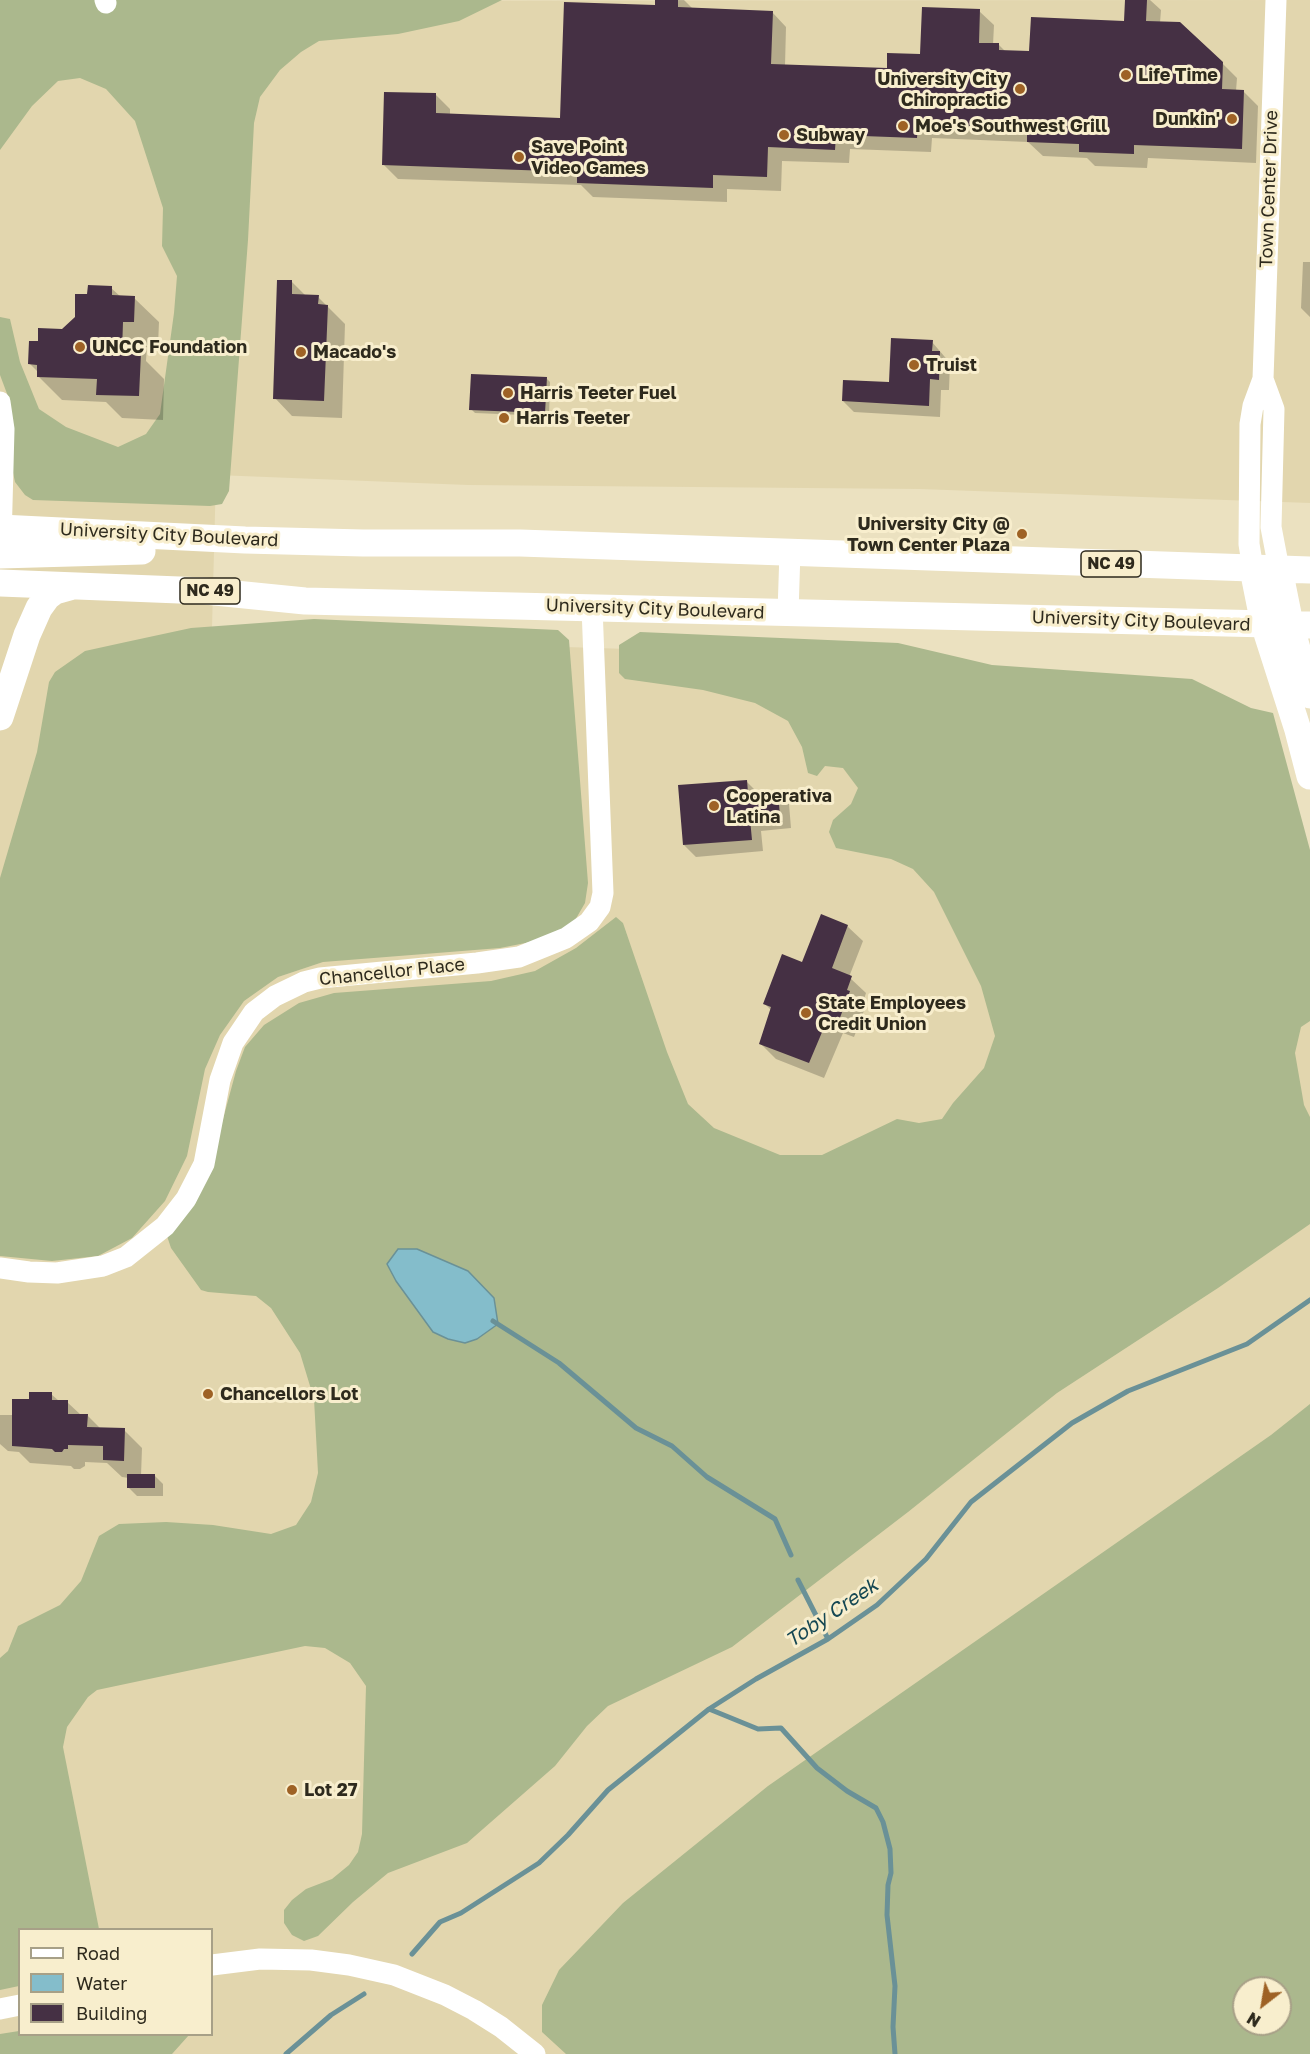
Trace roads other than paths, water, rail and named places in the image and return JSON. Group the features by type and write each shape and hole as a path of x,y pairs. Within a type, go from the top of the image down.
{"main road":[{"name":"University City Boulevard","path":"0,529 244,540 520,543 1310,570"},
{"path":"0,554 193,549 244,540"},
{"path":"1266,569 1288,624 1310,695"},
{"name":"University City Boulevard","path":"0,583 205,591 305,601 1288,624"},
{"name":"NC 49","path":"0,717 30,625 43,601 55,591 75,586"},
{"path":"1288,624 1298,730 1310,776"}],"street":[{"name":"Town Center Drive","path":"1266,569 1249,544 1250,424 1253,406 1263,379 1276,0"},
{"path":"0,402 4,429 0,568"},
{"path":"788,613 790,551"},
{"name":"Chancellor Place","path":"0,1268 57,1273 103,1266 126,1257 165,1226 186,1198 204,1164 220,1080 232,1042 254,1012 274,996 304,982 320,978 519,957 566,938 589,922 600,907 603,893 592,607"},
{"path":"213,1965 260,1959 311,1960 349,1965 394,1976 445,1995 474,2010 501,2027 535,2054"},
{"path":"0,2009 18,2005"}],"water":[{"path":"398,1249 417,1249 468,1271 494,1298 498,1324 477,1339 465,1343 433,1332 396,1281 387,1264"}],"waterway":[{"name":"Toby Creek","path":"412,1954 440,1922 461,1913 539,1863 568,1835 608,1790 709,1709 756,1679 828,1639 877,1605 926,1559 971,1502 1072,1423 1128,1391 1247,1344 1310,1300"},
{"path":"493,1321 559,1363 636,1428 672,1446 707,1477 775,1519 791,1555"},
{"path":"798,1580 828,1639"},
{"path":"709,1709 758,1729 781,1728 817,1768 847,1791 876,1808 883,1822 890,1849 891,1873 888,1885 887,1915 895,1986 893,2027 895,2054"},
{"name":"Toby Creek","path":"286,2054 331,2015 364,1994"}],"place":[{"name":"Life Time","path":"1126,75"},
{"name":"University City Chiropractic","path":"1020,89"},
{"name":"Dunkin'","path":"1232,119"},
{"name":"Moe's Southwest Grill","path":"903,126"},
{"name":"Subway","path":"784,135"},
{"name":"Save Point Video Games","path":"519,157"},
{"name":"UNCC Foundation","path":"80,347"},
{"name":"Macado's","path":"301,352"},
{"name":"Truist","path":"914,365"},
{"name":"Harris Teeter Fuel","path":"508,393"},
{"name":"Harris Teeter","path":"504,418"},
{"name":"University City @ Town Center Plaza","path":"1022,534"},
{"name":"Cooperativa Latina","path":"714,806"},
{"name":"State Employees Credit Union","path":"806,1013"},
{"name":"Chancellors Lot","path":"208,1394"},
{"name":"Lot 27","path":"292,1790"}]}
